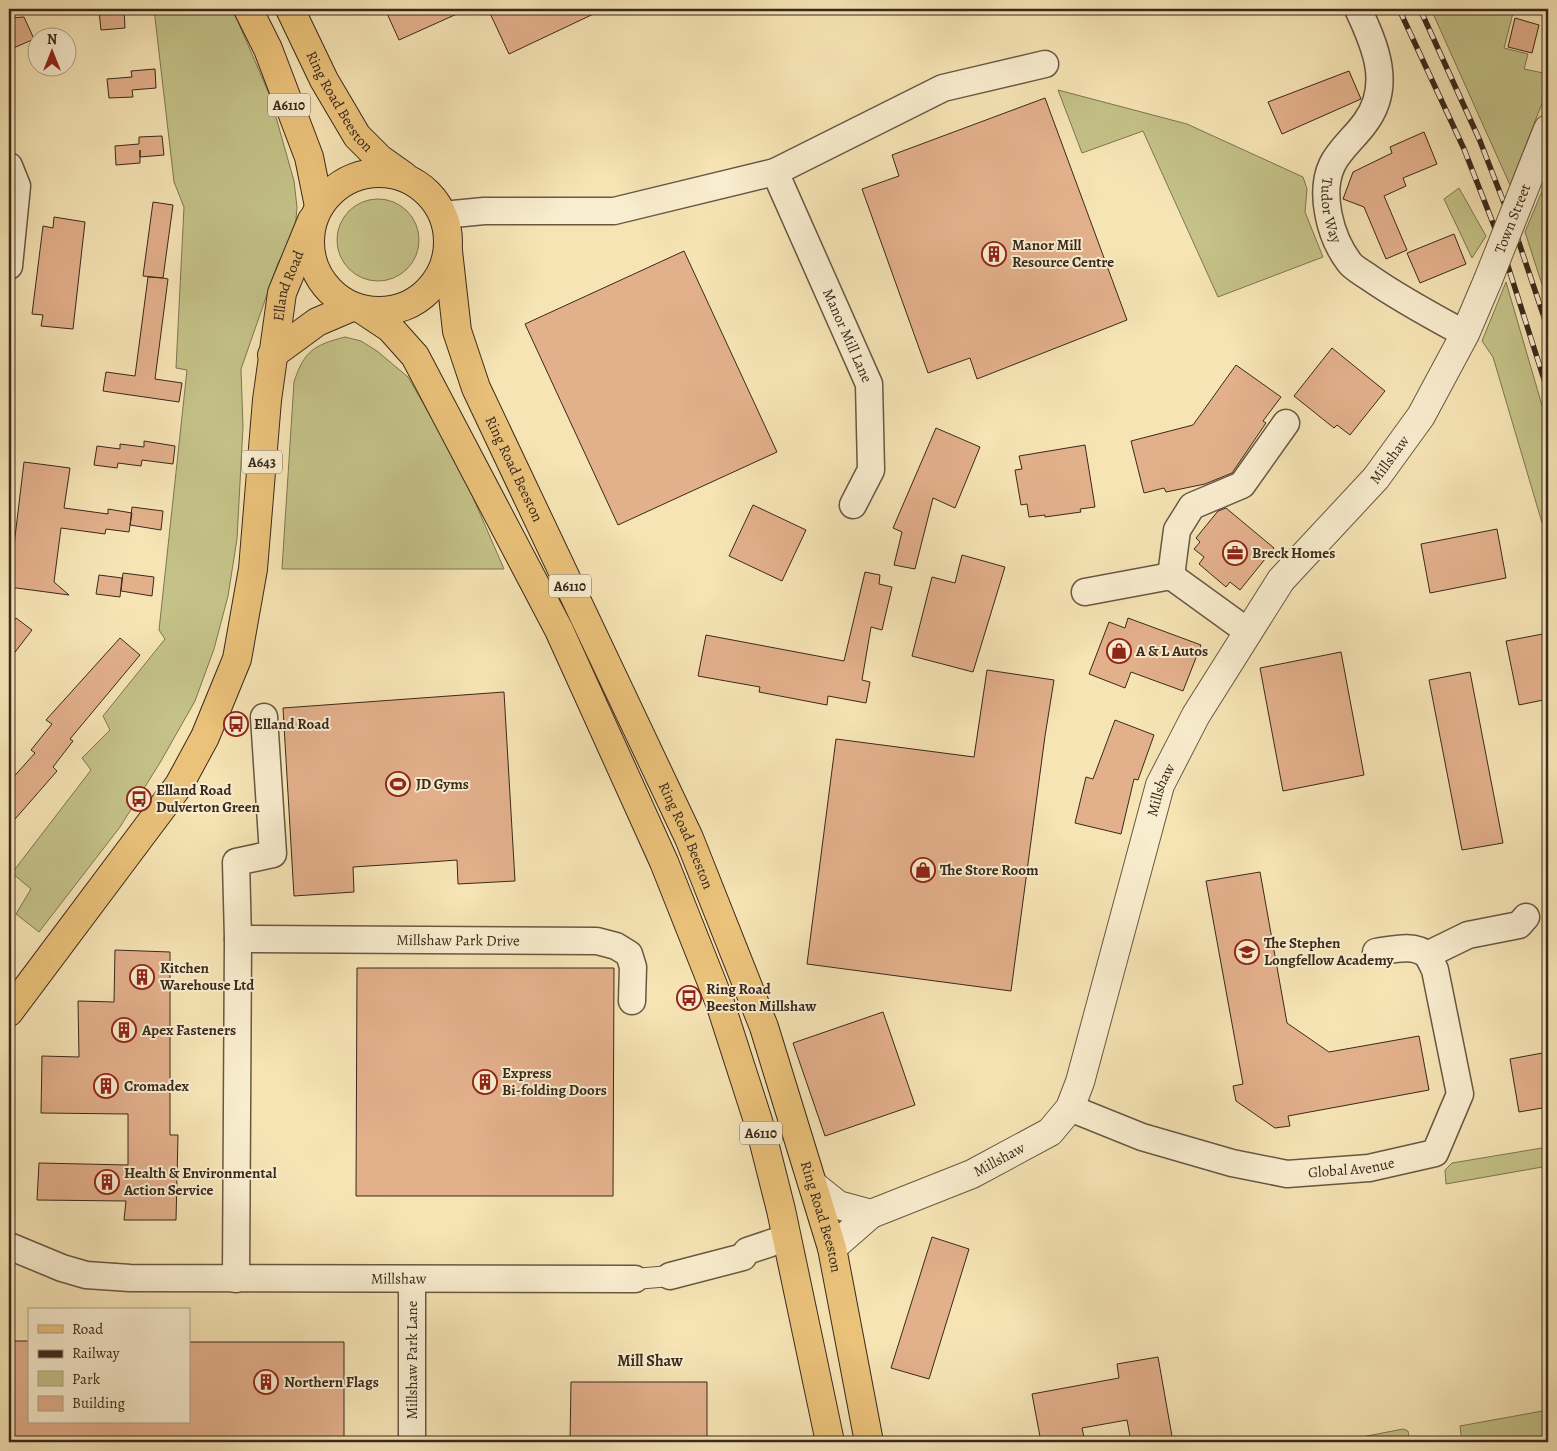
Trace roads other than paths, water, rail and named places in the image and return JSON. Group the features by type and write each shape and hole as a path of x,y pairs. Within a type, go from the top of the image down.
{"main road":[{"name":"A6110","path":"248,9 268,49 309,157 315,213"},
{"name":"Ring Road Beeston","path":"290,9 324,80 357,136 380,159 408,179"},
{"path":"374,173 391,174 408,179 435,200 444,215 448,251 438,280 424,295 406,306 386,312 358,309 335,297 316,273 311,260 308,240 315,213 341,184 356,176 374,173"},
{"name":"Elland Road","path":"9,1012 178,785 205,737 237,659 253,569 272,355 282,293 315,213"},
{"name":"Ring Road Beeston","path":"448,251 457,331 476,388 689,838 764,1027 832,1248 869,1442"},
{"name":"Elland Road","path":"272,355 317,322 358,309"},
{"name":"Ring Road Beeston","path":"358,309 390,328 415,356 558,630 664,862 720,1004 760,1127 830,1442"}],"street":[{"name":"Tudor Way","path":"1358,9 1375,46 1380,80 1372,113 1333,163 1325,185 1328,213 1336,238 1349,262 1398,298 1464,334"},
{"path":"444,215 484,211 614,211 775,172 943,88 1045,64"},
{"name":"Town Street","path":"1488,280 1548,130"},
{"path":"9,166 17,186 9,266"},
{"name":"Manor Mill Lane","path":"775,172 869,384 871,470 853,505"},
{"name":"Millshaw","path":"832,1248 871,1214 972,1174 1020,1150 1050,1132 1070,1108 1086,1063 1160,785 1196,715 1247,631 1281,580 1376,478 1421,416 1464,334 1488,280"},
{"path":"1171,576 1178,530 1192,506 1242,484 1286,423"},
{"path":"1085,592 1171,576 1247,631"},
{"path":"236,1279 238,939 236,862 273,854 264,717"},
{"path":"1376,952 1402,948 1416,950 1427,956 1468,935 1519,925 1526,918"},
{"name":"Millshaw Park Drive","path":"238,939 597,941 616,946 628,954 632,967 632,1001"},
{"name":"Global Avenue","path":"1070,1108 1142,1138 1232,1163 1287,1174 1369,1168 1435,1153 1460,1094 1435,970 1427,956"},
{"path":"813,1185 838,1205 871,1214"},
{"name":"Millshaw","path":"9,1246 62,1268 86,1275 130,1278 635,1279 670,1276 743,1257 747,1251 786,1238"},
{"name":"Millshaw Park Lane","path":"412,1279 412,1442"}],"railway":[{"path":"1399,9 1464,149 1500,241 1548,392"},
{"path":"1420,9 1480,141 1516,234 1548,329"}],"place":[{"name":"Manor Mill Resource Centre","path":"994,254"},
{"name":"Breck Homes","path":"1235,553"},
{"name":"A & L Autos","path":"1119,651"},
{"name":"Elland Road","path":"236,724"},
{"name":"JD Gyms","path":"398,784"},
{"name":"Elland Road Dulverton Green","path":"139,799"},
{"name":"The Store Room","path":"923,870"},
{"name":"The Stephen Longfellow Academy","path":"1247,952"},
{"name":"Kitchen Warehouse Ltd","path":"142,977"},
{"name":"Ring Road Beeston Millshaw","path":"689,998"},
{"name":"Apex Fasteners","path":"124,1030"},
{"name":"Express Bi-folding Doors","path":"485,1082"},
{"name":"Cromadex","path":"106,1086"},
{"name":"Health & Environmental Action Service","path":"107,1182"},
{"name":"Northern Flags","path":"266,1382"}],"district":[{"name":"Mill Shaw","path":"650,1361"}]}
